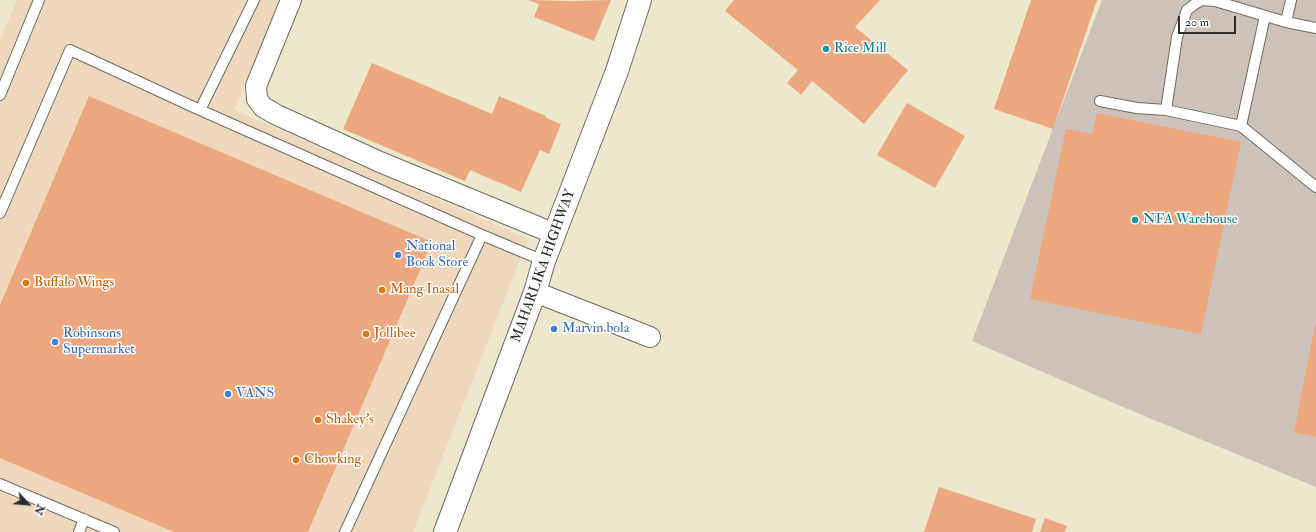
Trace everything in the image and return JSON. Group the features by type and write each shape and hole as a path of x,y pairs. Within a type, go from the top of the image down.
{"main road":[{"name":"MAHARLIKA HIGHWAY","path":"445,532 534,292 544,261 617,71 640,0"}],"street":[{"path":"291,0 256,86 257,100 263,107 277,115 380,162 555,234"},
{"path":"534,292 650,337"}],"lane":[{"path":"0,95 39,0"},
{"path":"200,110 254,0"},
{"path":"1166,110 1176,37 1187,10 1202,0 1215,1 1286,22 1316,28"},
{"path":"1286,22 1291,0"},
{"path":"1241,126 1265,16"},
{"path":"0,213 70,50 200,110 544,261"},
{"path":"1100,101 1137,108 1166,110 1241,126 1316,188"},
{"path":"345,532 482,235"},
{"path":"0,484 114,532"},
{"path":"80,532 84,519"}],"shaded area":[{"path":"17,0 281,0 234,110 528,239 413,532 0,532 0,40"},
{"path":"1102,0 1316,0 1316,487 1123,407 972,341"}],"building":[{"path":"528,0 611,0 594,41 534,17 539,4"},
{"name":"Rice Mill","path":"734,0 880,0 855,27 908,70 864,124 812,81 801,95 787,83 798,70 725,11"},
{"path":"1031,0 1097,0 1053,129 994,109"},
{"path":"372,63 492,114 499,96 546,116 546,118 561,124 549,154 540,150 521,192 470,170 465,181 343,129"},
{"path":"89,96 432,242 308,532 174,532 0,458 0,305"},
{"path":"907,103 965,136 935,188 877,155"},
{"name":"NFA Warehouse","path":"1097,113 1241,142 1201,334 1030,299 1066,129 1092,134"},
{"path":"1316,325 1316,437 1294,432"},
{"path":"939,487 1036,519 1032,532 924,532"},
{"path":"1045,518 1067,526 1065,532 1040,532"}],"place":[{"name":"Rice Mill","path":"826,49"},
{"name":"NFA Warehouse","path":"1135,220"},
{"name":"National Book Store","path":"398,255"},
{"name":"Buffalo Wings","path":"26,283"},
{"name":"Mang Inasal","path":"382,290"},
{"name":"Marvin bola","path":"554,329"},
{"name":"Jollibee","path":"366,334"},
{"name":"Robinsons Supermarket","path":"55,342"},
{"name":"VANS","path":"228,394"},
{"name":"Shakey's","path":"318,420"},
{"name":"Chowking","path":"296,460"}]}
